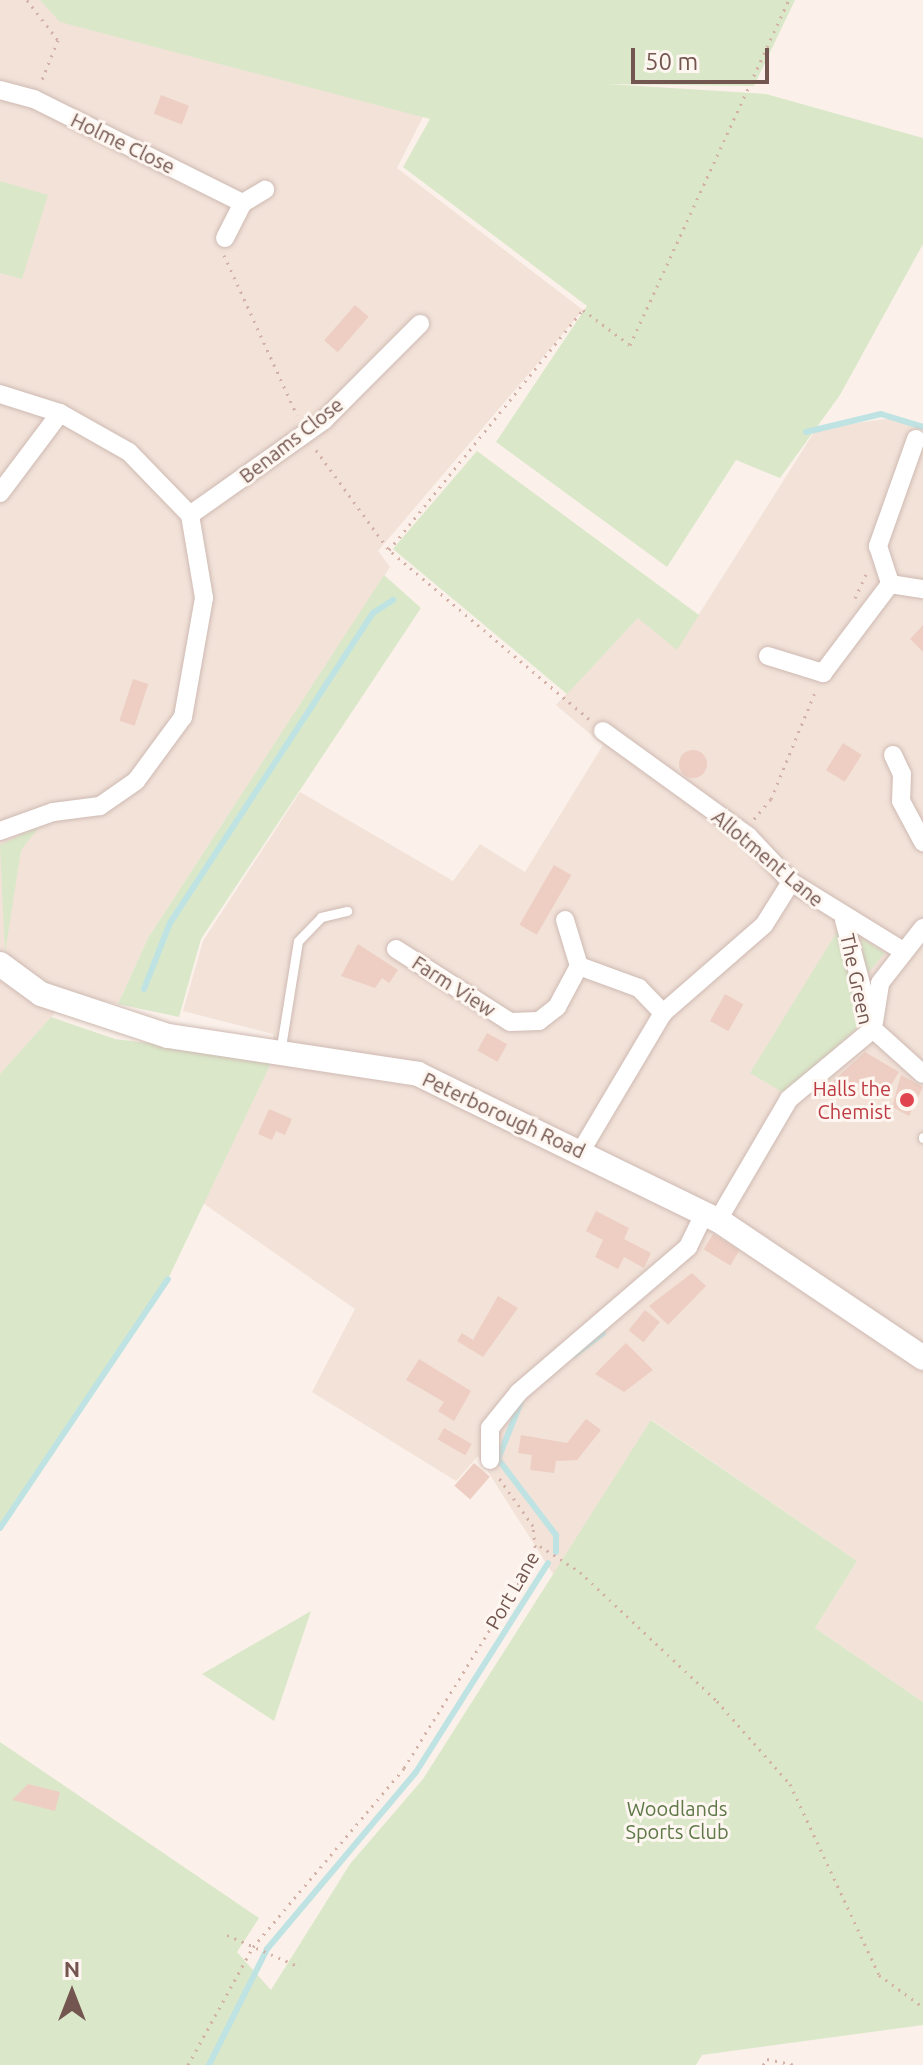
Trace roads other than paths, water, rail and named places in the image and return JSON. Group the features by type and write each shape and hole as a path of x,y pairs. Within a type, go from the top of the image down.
{"street":[{"name":"Holme Close","path":"0,90 34,99 243,203"},
{"path":"225,238 243,203 265,190"},
{"name":"Benams Close","path":"190,515 307,432 420,324"},
{"path":"0,394 60,413 129,452 190,515 204,598 183,717 136,781 100,806 0,831"},
{"path":"0,493 60,413"},
{"path":"890,584 878,546 916,439"},
{"path":"890,584 923,589"},
{"path":"768,656 823,673 890,584"},
{"name":"Allotment Lane","path":"603,731 742,832 791,882 844,920 900,949"},
{"path":"893,755 901,801 923,842"},
{"path":"581,1151 663,1013 764,925 791,882"},
{"path":"565,920 579,966 639,988 663,1013"},
{"name":"The Green","path":"712,1216 782,1109 873,1029 844,920"},
{"path":"923,928 900,949 880,983 873,1029 923,1074"},
{"name":"Farm View","path":"396,949 510,1022 539,1021 557,1007 579,966"},
{"name":"Peterborough Road","path":"3,972 93,1015 280,1053 418,1074 712,1216 923,1358"},
{"path":"490,1460 490,1428 519,1392 688,1247 712,1216"}],"lane":[{"path":"280,1053 298,941 321,917 347,911"}],"waterway":[{"path":"806,432 881,414 923,427"},
{"path":"144,989 170,923 373,613 393,600"},
{"path":"0,1528 168,1279"},
{"path":"574,1355 603,1333"},
{"path":"521,1402 498,1459 556,1535 556,1552"},
{"path":"209,2065 267,1949 416,1772 548,1563"}],"place":[{"name":"Halls the Chemist","path":"907,1100"}],"park label":[{"name":"Woodlands Sports Club","path":"677,1820"}]}
